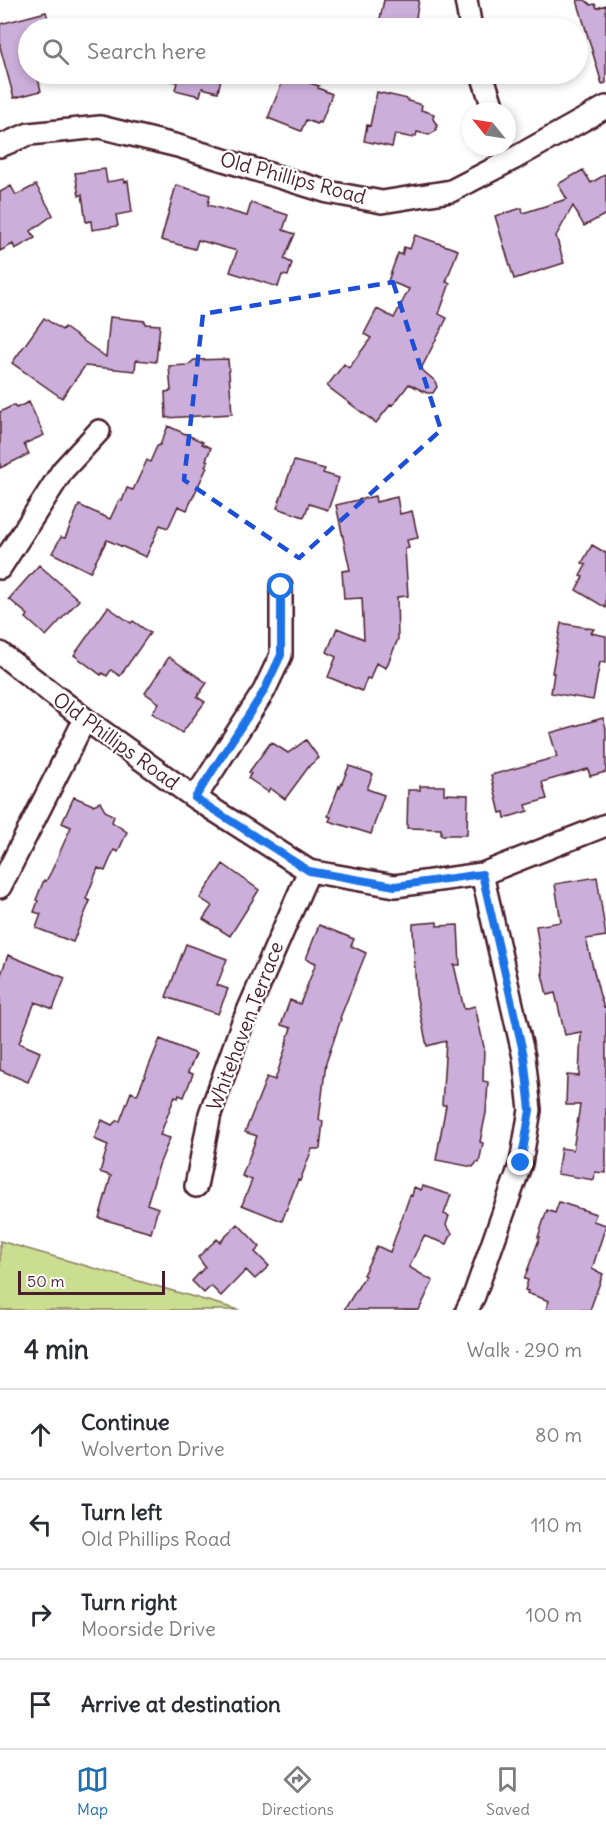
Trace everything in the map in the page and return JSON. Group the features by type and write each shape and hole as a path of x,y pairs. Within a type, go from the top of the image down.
{"street":[{"path":"466,0 469,18"},
{"path":"485,84 491,102"},
{"name":"Old Phillips Road","path":"516,149 606,107"},
{"name":"Old Phillips Road","path":"0,146 29,134 100,127 178,146 328,192 382,202 451,191 504,156"},
{"path":"0,568 63,470 99,431"},
{"path":"195,798 264,691 281,655 281,587"},
{"name":"Old Phillips Road","path":"0,653 85,719 195,798 309,871 395,886 482,874 606,825"},
{"path":"0,887 85,719"},
{"name":"Whitehaven Terrace","path":"196,1186 210,1114 241,1027 309,871"},
{"path":"467,1310 521,1163 530,1110 524,1056 482,874"}],"highlighted area":[{"path":"393,282 441,430 299,558 184,480 203,314"}],"green space":[{"path":"0,1241 239,1310 0,1310"}],"building":[{"path":"384,0 419,0 417,18 380,18"},
{"path":"577,0 585,0 591,5 595,4 597,8 606,5 606,83 602,84 588,37 588,18 582,18"},
{"path":"46,12 48,18 23,18"},
{"path":"18,19 18,84 39,84 41,91 14,98 0,47 0,24"},
{"path":"176,84 220,84 218,92 202,88 200,96 175,90"},
{"path":"281,84 313,84 332,94 321,123 306,120 301,131 268,118"},
{"path":"377,92 408,99 408,101 422,105 421,110 434,114 436,131 429,135 417,132 413,138 395,134 392,147 364,141 367,125 370,126"},
{"path":"105,169 107,182 124,179 125,182 128,181 132,212 116,215 118,226 92,230 91,221 86,222 82,194 79,196 75,173"},
{"path":"583,170 591,183 606,174 606,214 584,226 573,206 556,236 564,263 514,279 495,216 522,208 523,213 567,199 558,184"},
{"path":"36,185 53,215 31,231 35,238 15,249 13,244 0,251 0,192 11,186 16,195"},
{"path":"176,185 210,195 208,205 247,216 251,203 288,215 283,230 295,234 284,259 292,263 288,276 282,275 278,287 230,272 237,251 198,240 195,249 161,240"},
{"path":"415,235 458,250 446,282 450,283 439,314 447,318 421,369 435,381 437,387 433,393 427,393 409,384 376,423 327,386 344,364 349,368 371,338 364,334 377,309 394,318 409,289 388,281 398,253 402,255 404,247 410,249"},
{"path":"110,317 160,325 156,362 136,360 135,371 85,366 62,398 12,363 44,318 62,330 64,327 106,357"},
{"path":"228,359 232,414 166,418 165,392 171,391 169,366 188,365 194,360"},
{"path":"29,402 44,435 24,444 29,454 0,468 0,412 14,405 16,408"},
{"path":"168,426 211,448 206,460 208,461 205,466 207,467 187,510 178,506 168,528 160,525 146,557 107,540 90,572 52,553 61,537 65,538 79,505 110,519 119,500 122,501 127,488 133,490 147,460 150,462"},
{"path":"294,461 325,469 323,473 339,478 328,510 309,504 304,517 277,508"},
{"path":"375,496 376,502 397,497 400,514 412,511 418,538 407,540 409,548 405,549 408,596 397,597 398,639 386,668 376,663 362,691 328,677 336,657 327,652 337,628 364,639 362,598 344,599 342,571 350,570 336,505"},
{"path":"592,545 606,553 606,608 576,590 586,565 582,563"},
{"path":"39,565 79,600 46,636 26,618 28,615 9,599"},
{"path":"108,607 150,633 120,676 111,670 107,676 102,673 101,675 74,655"},
{"path":"561,623 594,629 591,633 606,636 606,663 600,662 593,700 551,693 554,673 552,673"},
{"path":"169,657 207,683 197,697 205,702 182,733 152,713 159,703 145,693"},
{"path":"603,718 606,728 606,772 590,776 588,769 542,782 547,799 526,805 528,811 505,818 504,812 500,813 491,775 557,757 550,733"},
{"path":"306,740 319,758 310,765 285,799 270,788 268,792 248,778 251,774 249,772 271,742 288,753"},
{"path":"349,766 373,774 367,789 384,795 371,834 329,821 331,817 328,816"},
{"path":"420,786 444,786 444,794 468,795 467,835 441,835 441,829 407,828 408,790 420,790"},
{"path":"74,797 93,805 100,802 105,811 114,816 112,822 127,832 118,852 114,850 105,871 98,868 86,899 90,901 73,942 36,928 41,914 34,912 44,880 46,881 51,872 71,827 62,823"},
{"path":"223,864 259,890 230,936 203,919 212,906 200,898"},
{"path":"597,877 606,936 586,939 599,992 604,1008 606,1007 606,1173 595,1172 594,1180 557,1174 561,1148 573,1150 580,1105 566,1105 567,1075 579,1076 581,1032 565,1035 555,993 547,995 536,926 561,922 555,884"},
{"path":"437,922 437,926 458,925 460,965 454,965 464,1009 475,1006 484,1047 483,1081 488,1082 486,1113 480,1142 483,1143 479,1163 477,1162 473,1167 436,1160 446,1105 442,1105 446,1041 427,1046 416,994 413,924"},
{"path":"319,925 354,939 351,946 366,953 340,1018 326,1063 319,1120 323,1121 320,1149 312,1149 282,1221 242,1205 252,1180 242,1176 257,1136 245,1132 267,1077 275,1080 291,1028 281,1025 290,1000 300,1004 316,963 306,959"},
{"path":"186,944 227,959 217,985 228,989 218,1014 166,997"},
{"path":"8,955 65,978 53,1009 35,1002 19,1043 40,1052 28,1082 0,1070 0,977"},
{"path":"160,1039 196,1054 188,1072 193,1074 184,1097 175,1096 160,1135 170,1138 147,1204 158,1208 151,1233 99,1218 111,1176 100,1172 108,1145 94,1139 102,1120 112,1125 120,1121 131,1092 137,1095"},
{"path":"423,1186 451,1195 444,1214 449,1216 446,1225 452,1233 447,1244 424,1236 409,1267 433,1281 419,1310 344,1310 365,1276 363,1275 377,1246 390,1252 414,1187 421,1190"},
{"path":"559,1202 596,1214 593,1221 606,1225 592,1269 603,1274 590,1310 546,1310 549,1301 527,1293 528,1291 525,1290 528,1280 524,1279 540,1237 538,1237 547,1210 555,1213"},
{"path":"238,1224 260,1247 255,1252 269,1266 255,1279 246,1270 221,1296 211,1286 204,1293 192,1281 205,1267 198,1257 217,1239 220,1242"}],"route":[{"path":"281,587 281,655 264,691 195,798 309,871 395,886 482,874 524,1056 530,1110 521,1163"}]}
